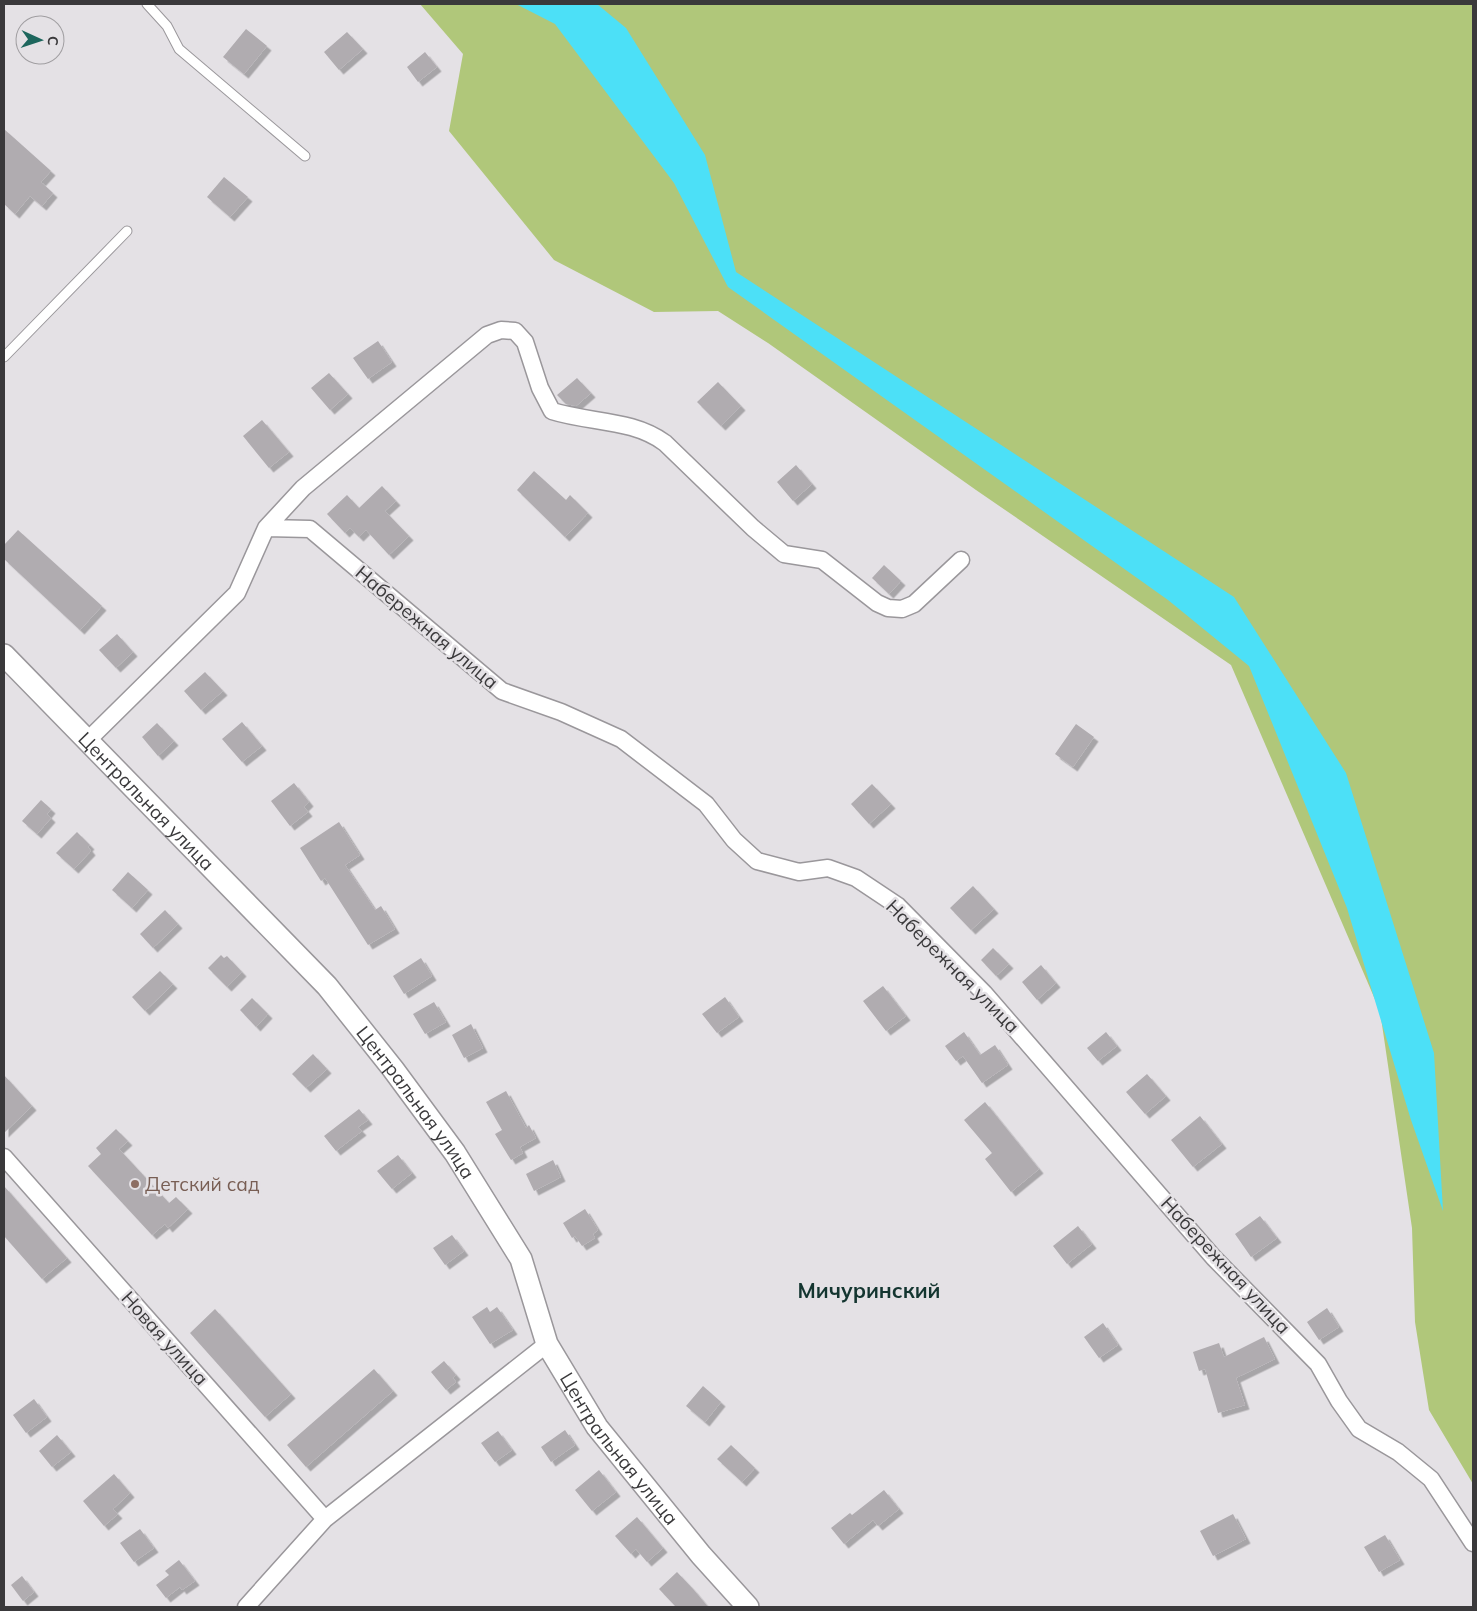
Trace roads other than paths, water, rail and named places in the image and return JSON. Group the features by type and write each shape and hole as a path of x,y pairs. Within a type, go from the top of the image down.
{"street":[{"path":"88,740 237,593 266,528 303,488 487,336 501,330 514,331 525,342 540,388 552,411 599,422 635,427 651,433 665,443 753,528 784,554 822,560 877,603 888,608 902,609 914,604 961,560"},
{"name":"Набережная улица","path":"266,528 310,529 502,691 561,712 621,739 706,804 734,840 757,861 799,872 828,868 856,878 898,906 984,993 1214,1258 1318,1364 1339,1401 1359,1429 1398,1452 1431,1479 1473,1542"},
{"name":"Центральная улица","path":"4,655 327,986 393,1069 455,1152 521,1259 547,1344 598,1427 701,1555 748,1607"},
{"name":"Новая улица","path":"4,1157 326,1519"},
{"path":"246,1607 326,1519 547,1344"}],"lane":[{"path":"147,4 167,26 179,49 306,156"},
{"path":"4,357 127,231"}],"water":[{"path":"516,4 597,4 626,28 705,155 736,272 1234,597 1346,773 1434,1053 1443,1211 1411,1120 1347,908 1249,666 1168,600 728,287 674,183 555,24"}],"place":[{"name":"Детский сад","path":"135,1184"}],"district":[{"name":"Мичуринский","path":"869,1291"}]}
